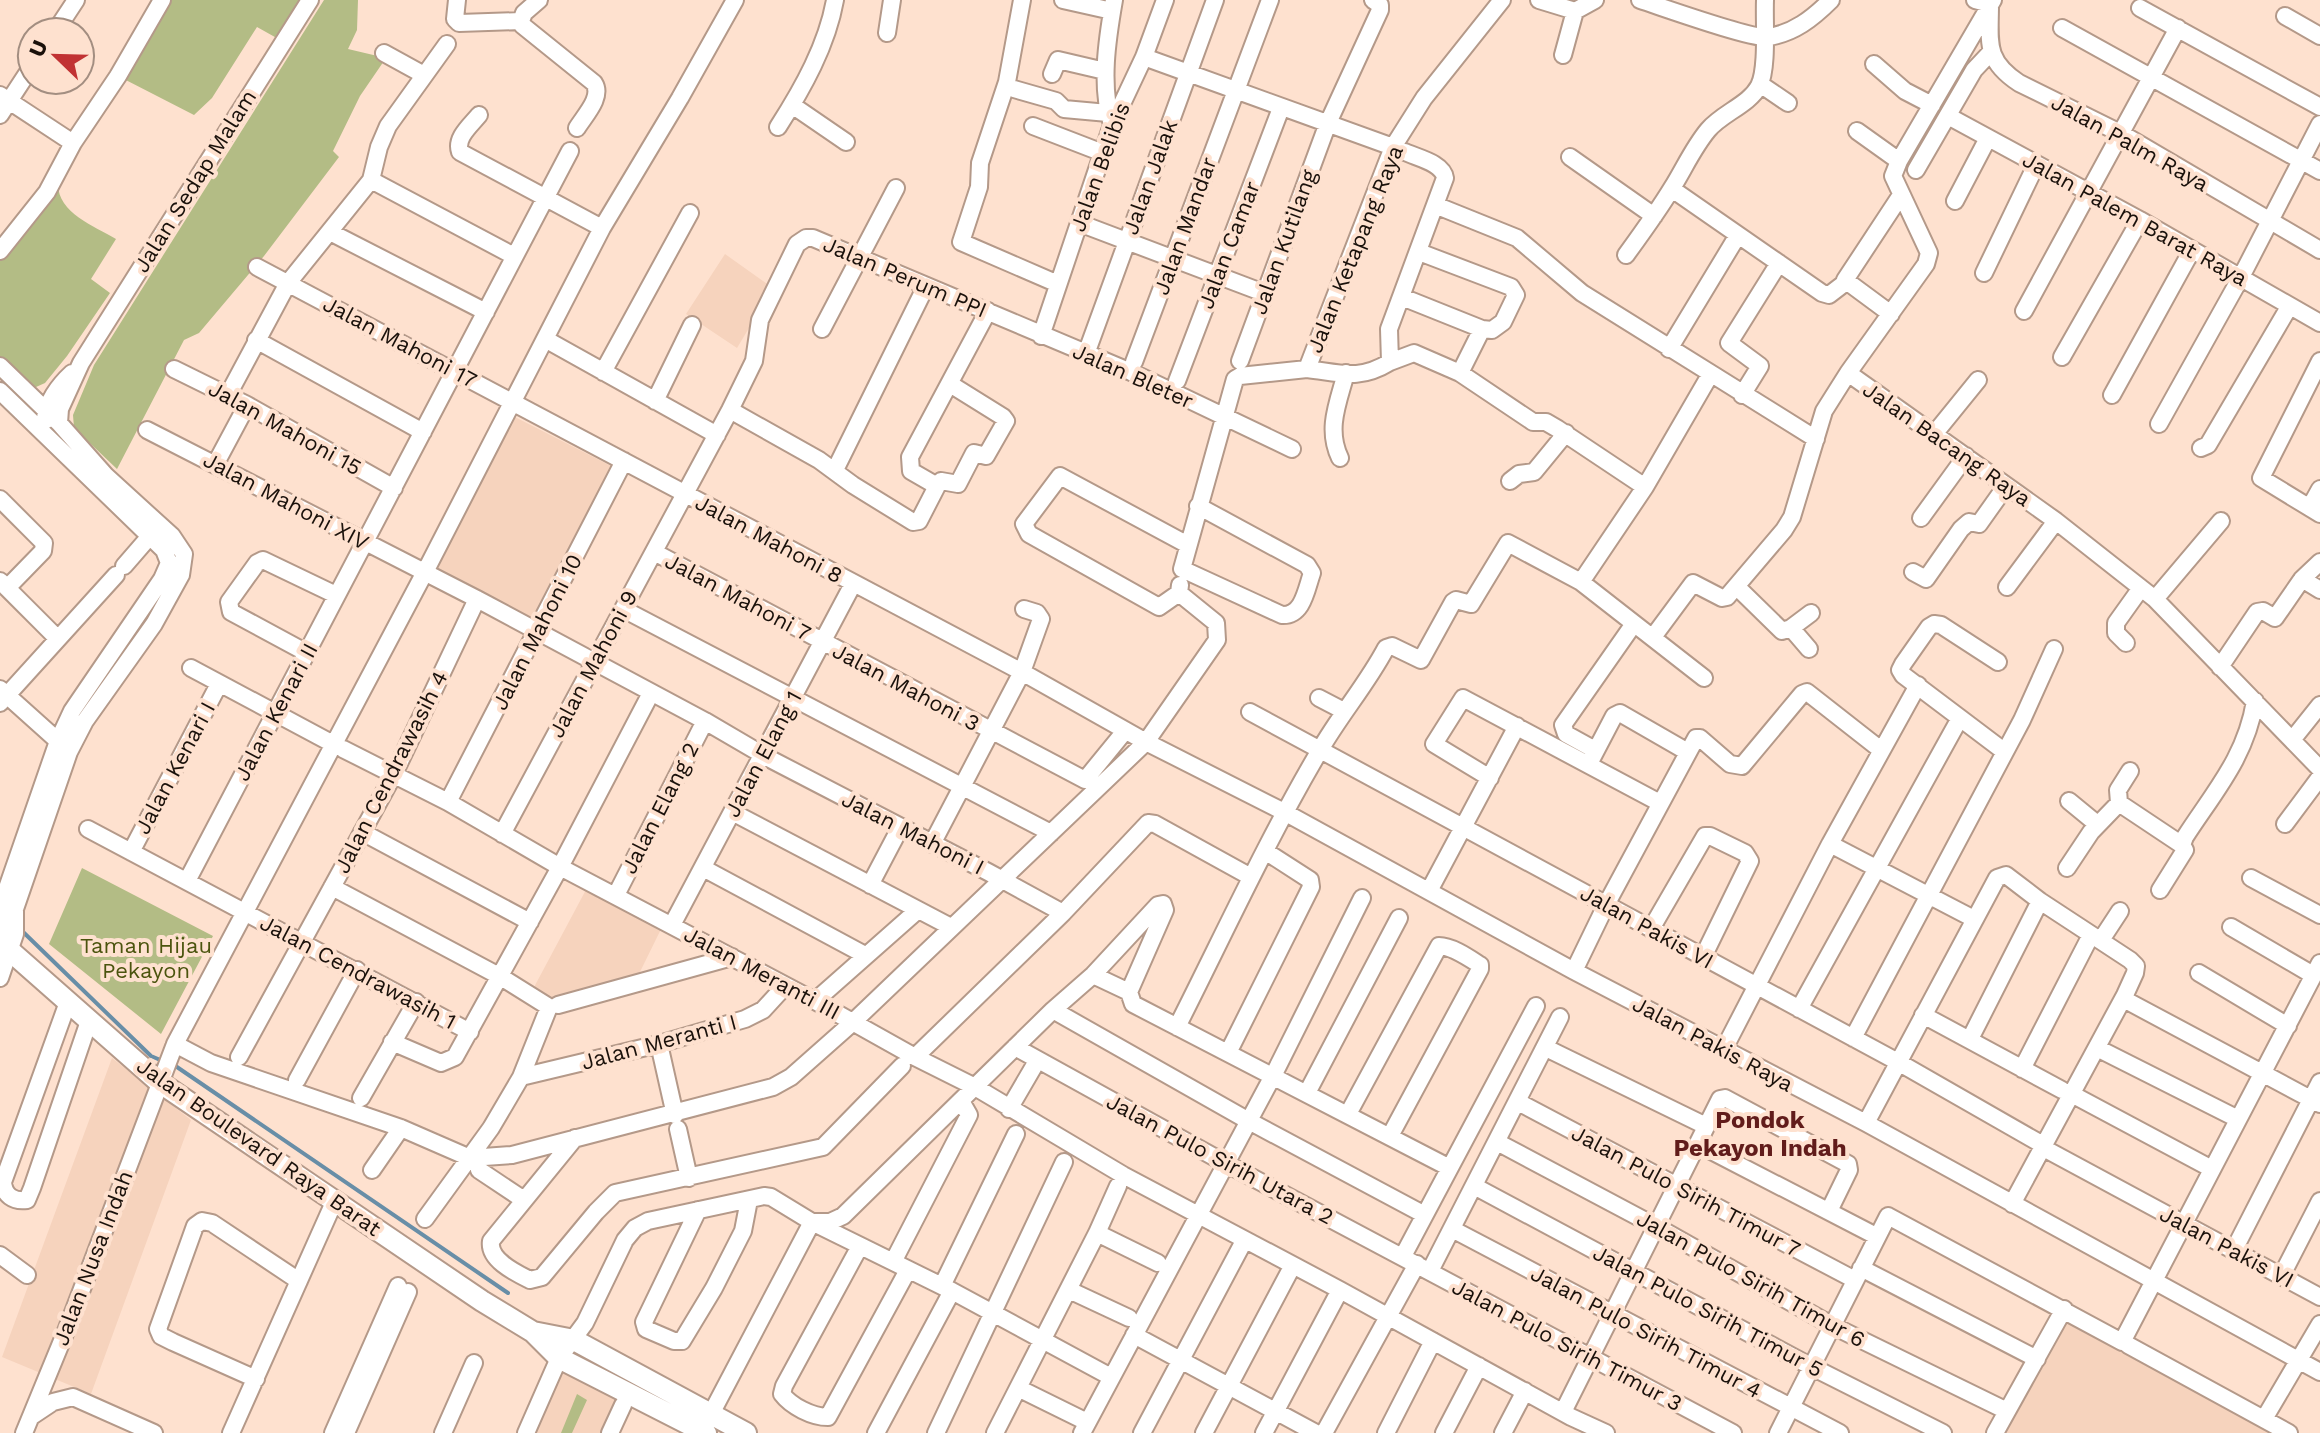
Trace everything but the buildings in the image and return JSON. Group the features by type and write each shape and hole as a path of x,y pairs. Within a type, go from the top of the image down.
{"main road":[{"name":"Jalan Boulevard Raya Barat","path":"6,938 89,1021 161,1076 470,1293 533,1332"},
{"path":"533,1332 574,1340 706,1428"},
{"path":"533,1332 559,1358 706,1428 746,1433"}],"street":[{"path":"0,251 47,192 73,143 118,76 162,0"},
{"name":"Jalan Sedap Malam","path":"59,423 60,409 81,363 310,0"},
{"path":"457,0 455,19 459,23 521,21"},
{"name":"Jalan Nusa Indah","path":"28,1425 172,1049 245,912 339,747 602,228 735,0"},
{"path":"778,127 830,27 835,0"},
{"path":"887,33 892,0"},
{"path":"1022,0 1007,82 980,163 979,187 961,242 1058,284"},
{"path":"1014,89 1050,99 1064,109 1110,119 1105,71 1113,6 1063,0"},
{"name":"Jalan Belibis","path":"1041,336 1103,153 1110,119 1144,57 1165,0"},
{"name":"Jalan Jalak","path":"1086,354 1215,0"},
{"name":"Jalan Mandar","path":"1134,362 1270,0"},
{"name":"Jalan Kutilang","path":"1188,545 1235,379 1264,293 1328,123 1380,10 1380,5 1373,0"},
{"name":"Jalan Ketapang Raya","path":"1240,369 1307,369 1399,149 1424,98 1502,0"},
{"path":"1539,0 1575,11 1595,0"},
{"path":"1640,0 1763,38 1789,32 1831,0"},
{"path":"1626,255 1672,189 1707,131 1725,113 1753,95 1760,84 1765,60 1765,0"},
{"path":"521,21 534,1"},
{"path":"1857,131 1899,161 1963,50 1986,1"},
{"path":"1916,170 1974,70 1990,53 1986,1"},
{"path":"2140,8 2320,107"},
{"path":"1563,55 1575,11"},
{"path":"2285,16 2320,36"},
{"path":"521,21 523,26 597,87 597,95 577,128"},
{"path":"2062,28 2320,171"},
{"path":"2024,311 2178,28"},
{"path":"228,395 288,283 371,180 383,137 447,44"},
{"path":"384,53 424,75"},
{"name":"Jalan Palm Raya","path":"1990,53 2003,73 2019,83 2122,134 2320,250"},
{"path":"1144,57 1399,149 1445,173 1389,329 1390,362"},
{"path":"1052,74 1058,60 1105,71"},
{"path":"1874,64 1905,91 1932,105"},
{"path":"1760,84 1788,103"},
{"path":"16,86 3,103 73,143"},
{"path":"792,105 846,142"},
{"name":"Jalan Camar","path":"1177,381 1281,108"},
{"path":"479,115 460,139 460,152 602,228"},
{"name":"Jalan Palem Barat Raya","path":"1948,116 2140,220 2320,323"},
{"path":"2159,424 2241,277 2320,124"},
{"path":"1033,126 1103,153"},
{"path":"1955,201 1988,138"},
{"name":"Jalan Kenari II","path":"187,881 570,151"},
{"path":"1570,157 1654,216"},
{"name":"Jalan Bacang Raya","path":"1899,161 1893,176 1929,253 1926,264 1848,373 2056,521 2155,599 2320,769"},
{"path":"1984,273 2036,165"},
{"path":"371,180 514,256"},
{"path":"822,329 896,188"},
{"path":"1672,189 1826,295 1846,282"},
{"path":"1846,282 1846,276 1901,195"},
{"path":"1435,205 1517,238 1582,293 1816,439"},
{"path":"603,372 690,213"},
{"path":"2062,357 2140,220"},
{"path":"1079,223 1264,293"},
{"path":"330,232 486,312"},
{"path":"1669,349 1738,235"},
{"name":"Jalan Perum PPI","path":"717,435 754,361 760,320 797,244 806,238 813,238 1041,336"},
{"path":"2112,395 2192,250"},
{"path":"1402,297 1482,329 1492,330 1503,322 1516,295 1514,289 1419,252"},
{"path":"1742,395 1760,366 1729,343 1779,263"},
{"name":"Jalan Mahoni 17","path":"257,267 624,461"},
{"path":"1846,282 1891,314"},
{"path":"835,470 926,286"},
{"path":"2201,448 2210,443 2289,307"},
{"path":"937,486 911,471 909,462 988,311"},
{"path":"655,401 692,325"},
{"path":"1460,373 1482,329"},
{"name":"Jalan Bleter","path":"1041,336 1292,449"},
{"path":"545,339 717,435"},
{"path":"256,340 423,432"},
{"path":"1307,369 1368,374 1414,353 1460,373 1533,422 1546,422 1566,433 1645,487"},
{"path":"2320,361 2261,475 2263,480 2315,510 2320,489"},
{"name":"Jalan Sedap Malam","path":"45,410 63,381 81,363"},
{"path":"0,366 59,423 106,476 172,536 183,550 181,575 154,624 72,711 58,741 10,903 0,978"},
{"name":"Jalan Mahoni 15","path":"174,369 247,405 394,488"},
{"path":"1340,458 1335,447 1333,425 1346,373"},
{"path":"1653,637 1693,583 1723,598 1737,587 1784,530 1792,517 1828,402 1848,373"},
{"path":"1581,582 1645,487 1710,375"},
{"path":"1935,433 1978,380"},
{"path":"730,410 835,470 853,485 916,523 941,481 958,484 973,454 986,456 1006,421 950,384"},
{"path":"1,402 31,421 150,536 167,555 168,570 69,752 10,903"},
{"path":"216,463 247,405"},
{"path":"45,410 45,435"},
{"name":"Jalan Mahoni XIV","path":"147,430 477,599 594,663"},
{"path":"1510,481 1519,474 1534,472 1566,433"},
{"name":"Jalan Mahoni 9","path":"502,834 717,435"},
{"path":"1921,518 1966,456"},
{"name":"Jalan Mahoni 8","path":"624,461 1022,672"},
{"name":"Jalan Mahoni 10","path":"448,802 624,461"},
{"path":"1060,476 1188,545 1179,593 1159,607 1029,534 1024,524 1060,476"},
{"path":"1913,572 1926,579 1961,529 1969,522 1979,525 2006,486"},
{"path":"1182,569 1282,615 1299,610 1311,570 1299,558 1198,506"},
{"path":"3,507 44,543 44,547 4,584 57,638"},
{"path":"2007,587 2056,521"},
{"path":"2155,599 2221,521"},
{"path":"58,741 2,696 150,536"},
{"path":"1177,1027 1251,877 1320,750 1387,647 1422,659 1453,602 1471,604 1508,543 1581,582 1704,678"},
{"name":"Jalan Mahoni 7","path":"654,552 822,643"},
{"path":"307,653 231,612 229,602 257,563 263,560 336,595"},
{"path":"2220,667 2257,612 2263,611 2275,618 2302,579 2320,562"},
{"path":"2302,579 2320,590"},
{"name":"Jalan Elang 1","path":"672,925 853,584"},
{"path":"1737,587 1779,630 1791,628 1811,613"},
{"path":"2126,643 2116,633 2116,623 2141,588"},
{"path":"474,1164 575,1138 676,1122 779,1084 852,1023 1146,742 1217,640 1216,623 1179,593"},
{"name":"Jalan Cendrawasih 4","path":"239,1057 394,774 477,599"},
{"path":"623,609 1051,833"},
{"path":"932,844 1022,672 1041,621 1039,615 1024,609"},
{"path":"1998,662 1941,625 1934,624 1900,670 2005,752"},
{"path":"1595,750 1566,734 1563,725 1633,625"},
{"path":"1791,628 1809,649"},
{"name":"Jalan Mahoni 3","path":"822,643 1085,780 1125,731"},
{"path":"1853,1038 2005,752 2054,649"},
{"name":"Jalan Mahoni I","path":"594,663 1063,913"},
{"name":"Jalan Meranti III","path":"191,668 275,715 448,802 560,867 815,1001 908,1062 975,1087 1198,1216 1606,1433"},
{"name":"Jalan Pakis Raya","path":"1022,672 1125,731 1286,813 1574,971 1866,1123 2320,1372"},
{"name":"Jalan Kenari I","path":"131,852 219,684"},
{"path":"1724,1049 1830,844 1918,685"},
{"path":"1574,971 1686,751 1698,737 1730,764 1742,766 1802,694 1807,692 1881,750"},
{"path":"392,1042 443,1063 455,1057 501,977 651,693"},
{"path":"1319,698 1344,711"},
{"path":"1490,778 1435,745 1435,739 1464,698 1660,803"},
{"path":"2182,845 2240,752 2251,729 2255,701"},
{"path":"2292,740 2320,705"},
{"name":"Jalan Pakis VI","path":"1250,712 1898,1062 2184,1225 2320,1297"},
{"path":"1588,766 1614,716 1620,713 1686,751"},
{"path":"1799,1009 1960,718"},
{"name":"Jalan Elang 2","path":"616,895 705,721"},
{"path":"1429,891 1517,726"},
{"path":"2119,803 2118,790 2130,771"},
{"path":"2285,824 2320,777"},
{"path":"2069,801 2097,824"},
{"path":"2119,803 2185,850 2160,890"},
{"path":"2067,868 2097,824 2119,803"},
{"path":"732,812 951,927"},
{"path":"575,1138 494,1237 490,1250 494,1257 527,1279 535,1281 542,1277 615,1193 823,1147 1151,823 1251,877"},
{"path":"870,885 900,828"},
{"name":"Jalan Cendrawasih 1","path":"88,829 470,1032"},
{"path":"362,832 530,922"},
{"path":"1651,929 1705,836 1745,853 1750,861 1703,957"},
{"path":"1830,844 1974,919"},
{"path":"1228,1053 1311,887 1310,880 1265,851"},
{"path":"703,868 865,955"},
{"path":"1866,1123 1974,919 2000,875 2006,875 2136,966 2046,1148 2012,1204"},
{"path":"2251,878 2320,915"},
{"path":"332,887 501,977 549,1007 521,1077 474,1164 425,1219"},
{"path":"1018,1388 1084,1428 1273,1076 1362,898"},
{"path":"1970,1039 2040,901"},
{"path":"812,1222 830,1222 843,1216 1053,1010 1093,975 1158,905 1164,905 1165,910 1129,992 1133,1004 1448,1167"},
{"path":"815,1001 918,910"},
{"path":"2022,1069 2096,937 2120,911"},
{"path":"1307,1093 1399,918"},
{"path":"1778,1433 1886,1217 1891,1216 2122,1342 2317,969 2231,927"},
{"path":"1348,1114 1439,946 1469,958 1480,968 1390,1136"},
{"path":"558,1005 732,957"},
{"path":"297,1080 357,970"},
{"path":"2199,973 2288,1026"},
{"path":"1093,975 1129,992"},
{"name":"Jalan Meranti I","path":"521,1077 659,1044 752,1017 770,1004 785,986"},
{"path":"68,1002 3,1182 9,1196 20,1201 27,1200 89,1021"},
{"path":"361,1098 416,1002"},
{"path":"2131,1003 2315,1101"},
{"path":"1416,1263 1423,1214 1536,1006"},
{"path":"1053,1010 1247,1120 1423,1214"},
{"path":"1923,1015 2062,1090"},
{"path":"1324,1433 1416,1263 1452,1229 1560,1017"},
{"path":"659,1044 689,1178"},
{"name":"Jalan Pulo Sirih Utara 2","path":"1015,1047 1225,1163 1416,1263"},
{"path":"1546,1048 1706,1126"},
{"path":"172,1049 401,1128 474,1164 524,1200"},
{"path":"2103,1051 2238,1119"},
{"path":"1009,1109 1037,1061"},
{"path":"2237,1244 2315,1101 2320,1082"},
{"path":"1563,1433 1567,1414 1590,1358 1719,1101 1725,1098 1848,1164 1849,1170 1829,1211"},
{"path":"2079,1098 2212,1169"},
{"path":"860,1246 782,1394 788,1402 820,1417 828,1417 969,1115 961,1101"},
{"name":"Jalan Pulo Sirih Timur 7","path":"1518,1102 1677,1186 2037,1359"},
{"path":"372,1170 401,1128"},
{"path":"876,1433 947,1288 1016,1134"},
{"name":"Jalan Pulo Sirih Timur 6","path":"1497,1142 1833,1326 2007,1411"},
{"path":"1698,1144 1876,1236"},
{"path":"936,1433 1064,1162"},
{"path":"995,1433 1069,1290 1118,1186"},
{"name":"Jalan Pulo Sirih Timur 5","path":"1474,1186 1812,1367 1943,1433"},
{"path":"526,1433 559,1358 574,1340 625,1240 635,1228 648,1221 771,1197 812,1222 947,1288 1111,1377"},
{"path":"231,1433 335,1200"},
{"path":"698,1210 644,1322 646,1329 674,1341 682,1341 714,1288 746,1225 749,1200"},
{"path":"2284,1271 2320,1201"},
{"path":"256,1379 161,1336 158,1329 195,1226 202,1221 212,1223 299,1281"},
{"path":"706,1428 812,1222"},
{"name":"Jalan Pulo Sirih Timur 4","path":"1452,1229 1840,1433"},
{"path":"1097,1233 1158,1263"},
{"path":"1142,1433 1244,1241"},
{"path":"0,1255 27,1275"},
{"name":"Jalan Pulo Sirih Timur 3","path":"1416,1263 1733,1433"},
{"path":"1204,1433 1293,1265"},
{"path":"333,1433 403,1289 346,1433"},
{"path":"1069,1290 1129,1318"},
{"path":"1264,1433 1340,1290"},
{"path":"1995,1433 2064,1309"},
{"path":"2264,1419 2320,1324"},
{"path":"1134,1335 1316,1433"},
{"path":"1386,1433 1433,1341"},
{"path":"2128,1345 2289,1433"},
{"path":"443,1433 474,1363"},
{"path":"1444,1433 1479,1366"},
{"path":"1503,1433 1525,1391"},
{"path":"28,1425 53,1402 73,1397 154,1433"},
{"path":"610,1433 623,1405"}],"shaded area":[{"path":"725,254 773,288 737,348 686,314"},
{"path":"509,414 615,468 536,624 430,570"},
{"path":"588,886 663,925 638,976 551,1000 532,991"},
{"path":"112,1058 191,1120 91,1394 2,1357"},
{"path":"2069,1319 2273,1433 2006,1433"},
{"path":"557,1362 621,1394 604,1433 527,1433"}],"green space":[{"path":"162,0 310,0 282,41 257,27 212,98 194,115 118,76"},
{"path":"324,0 358,0 357,30 348,49 386,58 360,96 333,151 339,157 264,256 199,333 184,340 117,469 74,428 73,415 94,365"},
{"path":"58,184 64,203 71,211 116,239 91,279 110,293 45,383 27,391 0,365 0,258"},
{"name":"Taman Hijau Pekayon","path":"82,868 213,936 161,1034 49,944"},
{"path":"577,1394 587,1400 572,1433 561,1433"}],"waterway":[{"path":"19,928 151,1056 165,1062"},
{"path":"174,1065 508,1293"}],"district":[{"name":"Pondok Pekayon Indah","path":"1760,1134"}]}
